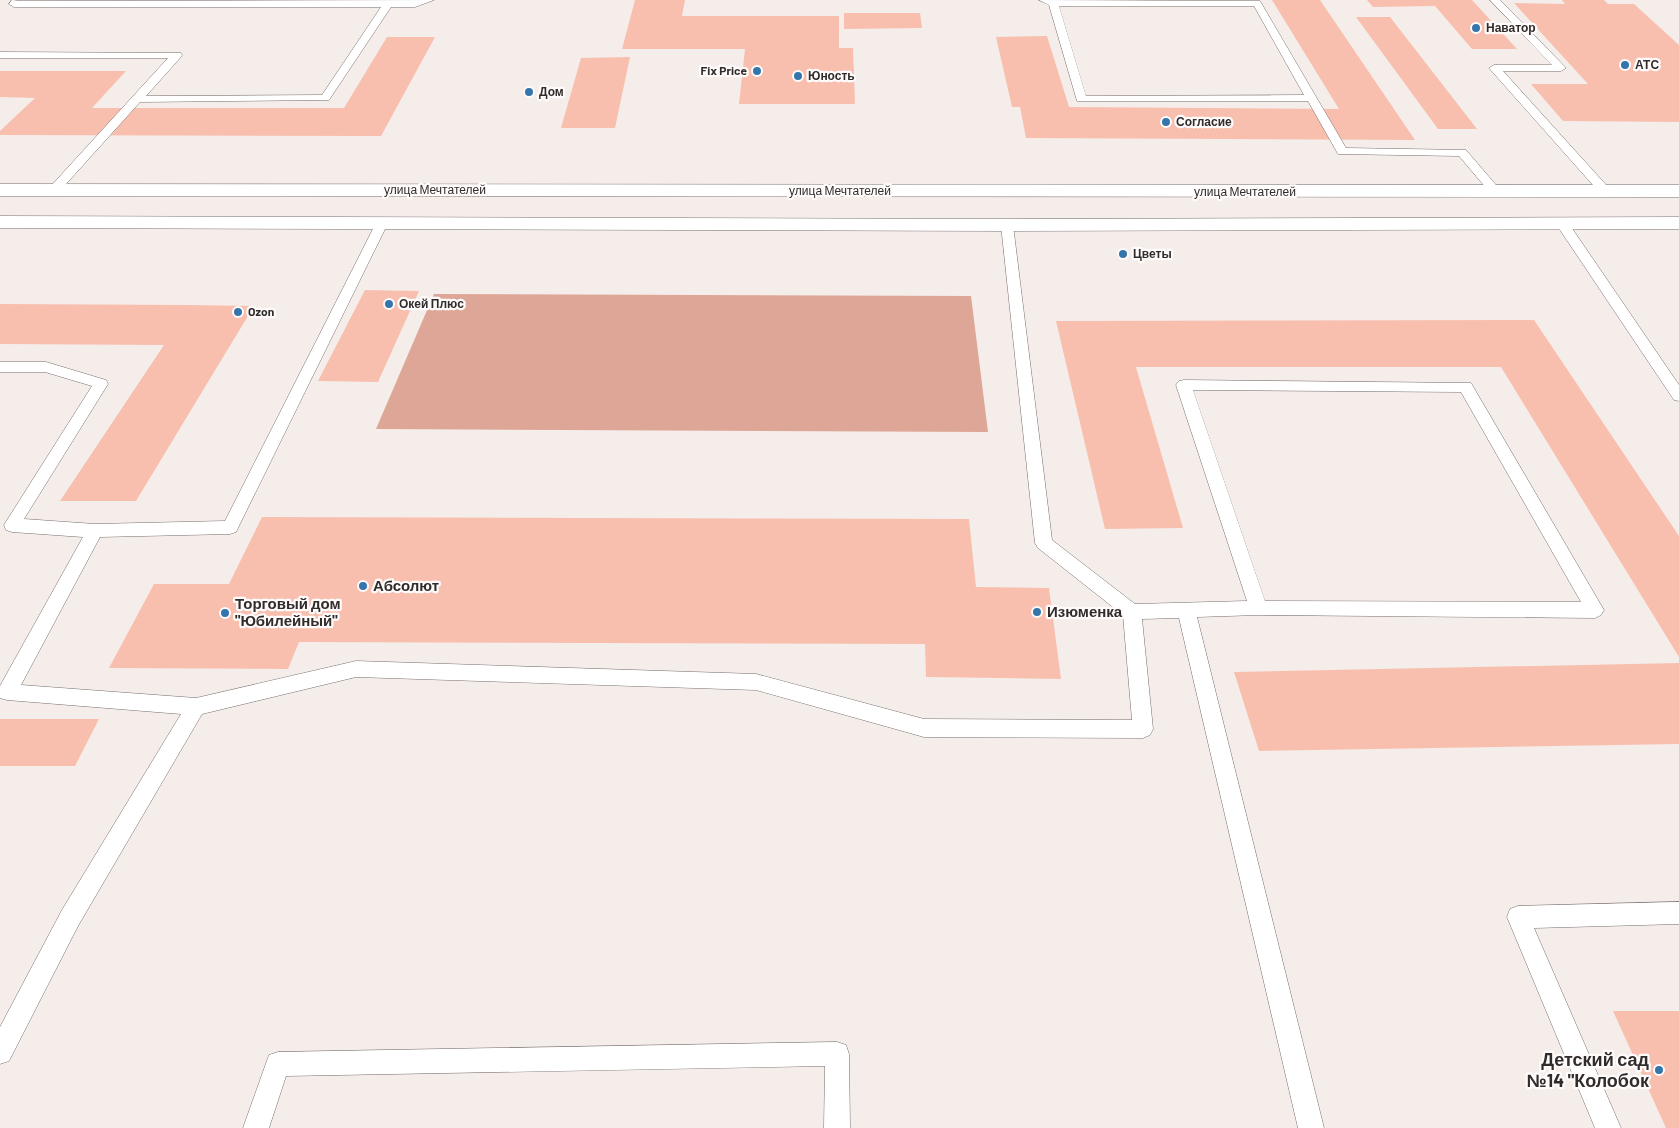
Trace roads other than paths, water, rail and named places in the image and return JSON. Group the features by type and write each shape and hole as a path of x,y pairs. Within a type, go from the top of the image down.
{"street":[{"name":"улица Мечтателей","path":"0,190 1679,191"},
{"path":"0,222 1008,225 1679,223"}],"lane":[{"path":"17,0 14,4 415,4 429,0"},
{"path":"1495,0 1561,68 1494,68 1604,190"},
{"path":"1311,98 1081,100 1048,1 1257,3 1342,152 1462,152 1496,192"},
{"path":"136,99 325,98 388,4"},
{"path":"0,55 177,55 54,190"},
{"path":"0,367 46,367 101,384 12,525 95,531 230,527 382,223"},
{"path":"1562,224 1679,396"},
{"path":"1008,225 1044,543 1132,612 1258,608 1595,610 1466,387 1184,386 1258,608"},
{"path":"95,531 6,692 196,708 356,669 756,682 924,728 1143,729 1132,612"},
{"path":"1186,610 1311,1128"},
{"path":"0,1052 70,918 196,708"},
{"path":"1608,1128 1518,917 1679,913"},
{"path":"256,1128 278,1064 837,1054 837,1128"}],"place":[{"name":"Наватор","path":"1476,28"},
{"name":"АТС","path":"1625,65"},
{"name":"Fix Price","path":"757,71"},
{"name":"Юность","path":"798,76"},
{"name":"Дом","path":"529,92"},
{"name":"Согласие","path":"1166,122"},
{"name":"Цветы","path":"1123,254"},
{"name":"Окей Плюс","path":"389,304"},
{"name":"Ozon","path":"238,312"},
{"name":"Абсолют","path":"363,586"},
{"name":"Изюменка","path":"1037,612"},
{"name":"Торговый дом \"Юбилейный\"","path":"225,613"},
{"name":"Детский сад №14 \"Колобок","path":"1659,1070"}]}
